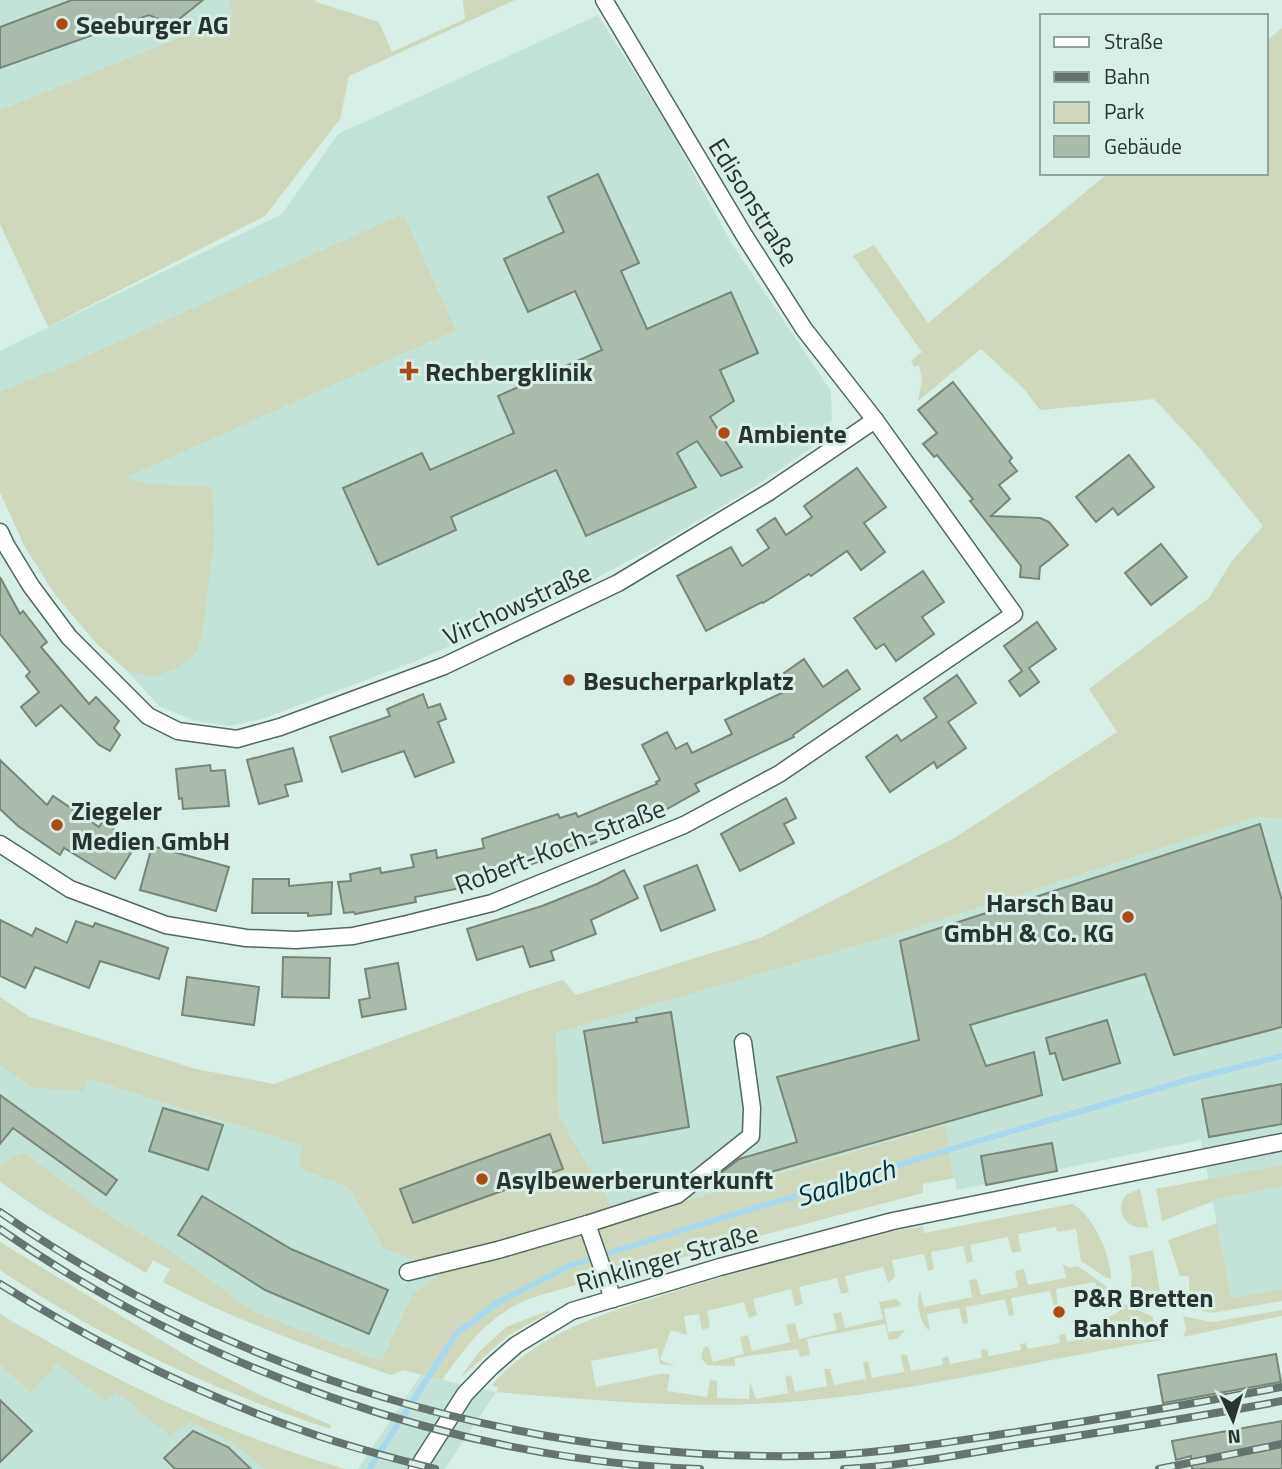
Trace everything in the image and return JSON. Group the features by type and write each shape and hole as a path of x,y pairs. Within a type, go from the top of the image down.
{"street":[{"name":"Edisonstraße","path":"604,0 744,235 804,329 875,420"},
{"name":"Virchowstraße","path":"0,532 31,586 69,637 149,716 178,731 237,739 280,727 444,666 618,583 769,492 875,420"},
{"name":"Robert-Koch-Straße","path":"0,844 70,889 166,925 246,938 296,940 354,936 492,903 684,825 779,774 1014,614 875,420"},
{"path":"408,1272 590,1230 677,1195 751,1136 752,1108 743,1042"},
{"name":"Rinklinger Straße","path":"417,1469 465,1394 516,1345 572,1311 893,1220 1282,1142"},
{"path":"590,1230 613,1299"}],"shaded area":[{"path":"0,0 228,0 234,16 0,110"},
{"name":"Rechbergklinik","path":"598,15 669,127 731,243 831,391 832,419 817,444 762,482 653,548 562,596 419,660 262,719 230,726 195,721 159,706 128,672 96,643 54,593 24,545 0,492 0,351 282,214 338,134"},
{"path":"1257,817 1282,818 1282,1289 1231,1298 1201,1140 957,1190 944,1125 620,1220 559,1116 556,1033 897,934"},
{"path":"0,1065 32,1088 86,1079 302,1145 300,1168 350,1187 383,1248 446,1271 413,1293 381,1361 253,1311 168,1249 113,1218 23,1152 0,1164"},
{"path":"57,1362 106,1402 117,1392 170,1435 190,1422 230,1441 265,1469 0,1469 0,1365 30,1393"},
{"path":"421,1375 496,1392 445,1469 358,1469"}],"green space":[{"path":"228,0 315,0 379,22 392,52 465,19 463,0 515,0 349,76 340,119 265,216 48,327 0,224 0,110 233,16"},
{"path":"1282,28 1282,818 1257,817 897,934 556,1033 559,1116 620,1220 945,1125 954,1178 923,1184 923,1193 714,1248 618,1277 595,1272 592,1280 529,1299 502,1314 470,1344 442,1380 403,1370 391,1375 275,1333 218,1309 163,1282 170,1269 153,1260 146,1273 42,1211 0,1182 0,1164 23,1152 113,1218 168,1249 253,1311 381,1361 413,1293 445,1271 383,1248 350,1188 299,1168 302,1145 87,1079 84,1091 32,1088 0,1065 0,997 30,1017 196,1069 274,1084 563,980 576,995 760,938 956,837 1117,732 1089,689 1209,598 1232,561 1263,526 1199,447 1154,399 1040,410 1024,389 981,349 918,401 922,380 919,365 914,367 911,361 922,352 853,256 874,245 928,323 1106,175 1268,175 1268,39"},
{"path":"403,214 456,330 124,478 149,484 211,487 215,532 203,630 197,652 177,668 154,677 128,671 96,643 54,593 24,545 0,492 0,392 71,363"},
{"path":"1282,1165 1282,1186 1224,1197 1162,1221 1156,1189"},
{"path":"1140,1189 1148,1227 1128,1223 1122,1213 1121,1207 1127,1194"},
{"path":"1072,1204 1080,1209 1094,1226 1108,1259 1111,1279 1081,1261 1076,1229 1057,1232 1056,1227 1018,1234 1021,1251 1012,1253 1008,1237 970,1245 973,1261 967,1263 963,1246 931,1252 934,1269 928,1271 924,1254 892,1260 895,1277 888,1283 883,1267 845,1276 849,1292 841,1294 837,1278 799,1287 803,1304 795,1306 791,1289 753,1299 757,1315 749,1318 744,1302 707,1311 710,1327 702,1330 699,1314 684,1316 687,1335 671,1330 660,1360 676,1366 660,1364 657,1348 591,1361 596,1387 670,1374 667,1391 707,1397 710,1380 717,1381 717,1398 749,1399 750,1382 756,1399 788,1393 785,1377 791,1375 795,1392 827,1386 824,1369 830,1369 834,1385 866,1379 863,1363 868,1361 872,1378 904,1372 901,1355 907,1355 911,1371 943,1365 942,1358 948,1356 950,1364 982,1358 981,1350 987,1349 989,1356 1021,1350 1020,1344 1026,1343 1028,1349 1060,1343 1059,1335 1065,1334 1067,1342 1110,1334 1107,1317 1116,1314 1125,1304 1153,1317 1155,1325 1168,1339 940,1382 848,1396 764,1404 649,1403 572,1398 496,1392 498,1388 492,1385 511,1366 555,1336 602,1315 679,1290 895,1231 923,1226 924,1233"},
{"path":"1217,1223 1231,1298 1282,1289 1282,1301 1212,1313 1180,1305 1189,1305 1189,1276 1180,1276 1168,1240"},
{"path":"0,1242 200,1364 260,1395 331,1425 330,1429 201,1380 78,1318 0,1270"},
{"path":"1153,1250 1162,1304 1158,1310 1130,1297 1132,1274 1129,1256"},
{"path":"1063,1264 1069,1268 1078,1266 1108,1288 1107,1295 1099,1298 1095,1282 1056,1289 1058,1306 1054,1307 1050,1291 1011,1298 1014,1315 1009,1316 1005,1299 966,1307 968,1323 963,1324 959,1308 927,1314 930,1331 921,1319 918,1301 920,1291 924,1307 972,1297 969,1280 977,1279 981,1295 1018,1287 1015,1271 1024,1269 1028,1285 1066,1278"},
{"path":"895,1299 901,1306 884,1309 888,1332 905,1330 898,1338 889,1340 885,1324 807,1339 810,1355 800,1357 798,1349 735,1358 735,1366 707,1365 701,1358 703,1349 708,1346 713,1362 744,1354 740,1337 748,1335 752,1351 790,1342 786,1325 795,1323 799,1339 837,1330 833,1314 841,1312 845,1328 883,1319 879,1302"},
{"path":"1282,1310 1282,1316 1183,1337 1186,1329 1183,1316 1212,1322"},
{"path":"547,1311 551,1312 509,1335 459,1379 479,1352 506,1327"},
{"path":"0,1314 84,1361 210,1421 345,1469 265,1469 230,1441 190,1422 170,1436 117,1392 106,1402 57,1363 30,1393 0,1365"}],"building":[{"path":"72,0 203,0 178,20 161,20 149,15 0,68 0,27"},
{"path":"598,174 639,263 621,271 647,329 731,292 758,353 720,370 734,401 710,417 742,467 721,476 697,441 677,453 696,487 586,536 556,470 451,517 456,530 378,565 343,488 422,453 430,470 514,433 498,396 602,350 575,291 528,312 504,259 564,232 548,197"},
{"path":"953,382 1012,458 1009,461 1017,471 999,485 1010,499 991,516 1040,518 1049,522 1068,545 1040,567 1039,579 1020,577 1021,566 970,501 973,499 937,455 934,457 923,444 937,433 918,410"},
{"path":"1129,455 1154,487 1118,515 1113,508 1096,522 1076,497"},
{"path":"857,468 886,507 864,523 885,552 861,570 847,551 811,576 809,574 763,603 706,631 677,576 731,547 742,566 769,548 757,530 775,518 786,535 812,517 804,506"},
{"path":"1161,544 1187,577 1151,605 1125,573"},
{"path":"923,571 944,602 922,617 934,634 896,661 884,644 876,649 854,618"},
{"path":"0,577 20,614 23,611 47,642 41,647 89,704 96,697 119,721 114,728 120,735 110,751 99,745 61,705 36,726 21,707 39,692 26,676 30,672 0,634"},
{"path":"1037,622 1056,649 1029,668 1039,682 1020,696 1009,681 1022,671 1004,646"},
{"path":"804,659 823,687 847,670 860,689 793,735 794,737 695,784 699,791 649,819 587,846 532,864 531,860 469,881 471,886 415,897 416,902 355,914 344,913 338,882 351,881 350,874 380,868 381,873 414,867 411,855 436,850 437,858 484,848 482,839 558,814 560,818 576,813 578,817 657,784 660,780 642,745 667,732 676,749 687,743 692,753 732,734 725,720 794,687 784,673"},
{"path":"957,675 976,703 948,722 966,748 937,768 934,762 890,792 866,757 897,735 901,741 937,717 924,698"},
{"path":"423,694 428,708 440,704 446,719 438,722 454,762 415,777 404,751 342,772 330,737 390,716 387,709"},
{"path":"293,748 302,781 285,785 288,796 259,804 247,760"},
{"path":"0,760 47,805 53,796 99,827 102,822 137,843 115,879 64,848 60,855 18,826 0,809"},
{"path":"210,765 211,771 225,770 229,806 183,809 182,798 179,799 176,769"},
{"path":"786,798 796,818 784,824 794,843 740,871 721,834"},
{"path":"1260,824 1282,901 1282,1027 1174,1055 1145,974 970,1025 986,1066 1034,1052 1042,1095 725,1185 721,1173 739,1159 797,1142 777,1077 919,1040 900,941"},
{"path":"152,846 229,867 216,911 140,890"},
{"path":"697,865 715,910 661,931 644,886"},
{"path":"624,870 638,898 591,920 596,934 551,951 554,960 530,967 523,946 477,960 467,929 542,906"},
{"path":"253,879 289,879 289,886 332,882 331,914 308,916 308,913 252,913"},
{"path":"0,920 32,936 36,928 67,943 76,921 93,927 95,923 168,948 159,979 100,961 89,988 35,967 25,988 0,976"},
{"path":"283,957 330,958 329,998 282,997"},
{"path":"398,963 406,1009 362,1017 359,1000 370,998 365,969"},
{"path":"187,977 259,987 254,1025 182,1015"},
{"path":"671,1012 689,1127 603,1143 584,1031 637,1022 636,1018"},
{"path":"1107,1020 1120,1063 1063,1080 1055,1053 1050,1054 1046,1038"},
{"path":"1282,1084 1282,1124 1209,1137 1202,1099"},
{"path":"0,1095 117,1180 106,1195 13,1128 0,1144"},
{"path":"163,1108 223,1125 208,1170 149,1151"},
{"name":"Asylbewerberunterkunft","path":"550,1134 563,1169 413,1223 400,1189"},
{"path":"1052,1143 1057,1171 986,1185 981,1156"},
{"path":"202,1196 291,1249 388,1290 369,1334 265,1290 178,1235"},
{"path":"1276,1354 1281,1382 1163,1403 1158,1375"},
{"path":"0,1400 32,1431 0,1462"},
{"path":"1282,1421 1282,1469 1192,1469 1191,1456 1176,1460 1172,1441"},
{"path":"193,1431 228,1447 251,1469 175,1469 164,1458"}],"waterway":[{"name":"Saalbach","path":"369,1469 456,1334 497,1303 569,1266 968,1144 1191,1079 1282,1056"}],"railway":[{"path":"0,1212 90,1270 185,1320 282,1362 383,1397 486,1424 590,1443 696,1453 803,1456 881,1451 1044,1428 1282,1387"},
{"path":"0,1229 77,1279 159,1324 245,1364 334,1398 424,1426 516,1447 608,1462 700,1469"},
{"path":"0,1284 149,1367 227,1402 323,1437 435,1469"},
{"path":"844,1469 929,1460 1282,1401"},
{"path":"1159,1469 1282,1444"}],"place":[{"name":"Seeburger AG","path":"62,24"},
{"name":"Rechbergklinik","path":"409,371"},
{"name":"Ambiente","path":"724,433"},
{"name":"Besucherparkplatz","path":"569,680"},
{"name":"Ziegeler Medien GmbH","path":"57,825"},
{"name":"Harsch Bau GmbH & Co. KG","path":"1128,917"},
{"name":"Asylbewerberunterkunft","path":"482,1179"},
{"name":"P&R Bretten Bahnhof","path":"1059,1312"}]}
